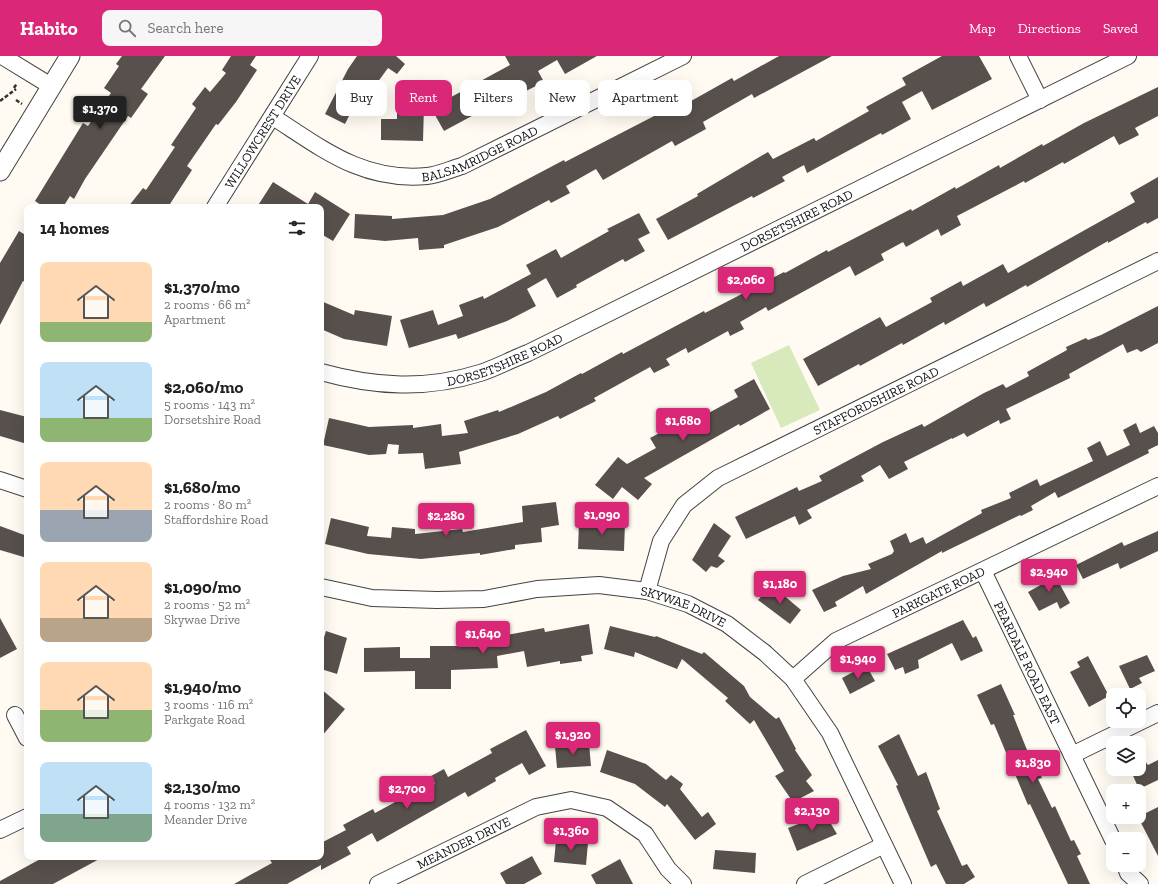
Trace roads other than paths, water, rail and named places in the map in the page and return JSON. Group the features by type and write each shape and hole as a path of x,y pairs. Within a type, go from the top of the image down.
{"street":[{"path":"2,56 52,86"},
{"path":"0,171 70,56"},
{"name":"WILLOWCREST DRIVE","path":"218,204 273,118 310,56"},
{"name":"BALSAMRIDGE ROAD","path":"273,118 336,157 363,170 394,176 428,176 462,166 683,56"},
{"path":"1018,56 1040,100"},
{"name":"DORSETSHIRE ROAD","path":"324,373 347,380 389,386 431,384 480,373 535,349 1128,56"},
{"name":"STAFFORDSHIRE ROAD","path":"647,591 661,541 684,505 718,478 1158,261"},
{"path":"0,480 24,488"},
{"name":"PARKGATE ROAD","path":"793,680 836,641 1158,486"},
{"name":"PEARDALE ROAD EAST","path":"983,571 1109,832"},
{"name":"SKYWAE DRIVE","path":"324,588 372,598 437,600 484,598 537,589 599,585 647,591 688,604 727,624 765,653 793,680 830,733 903,884"},
{"path":"1072,755 1158,713"},
{"path":"15,715 24,732"},
{"name":"MEANDER DRIVE","path":"378,884 536,807 571,800 607,808 645,834 668,869 683,884"},
{"path":"0,830 24,818"},
{"path":"805,884 884,845"},
{"path":"1128,872 1140,884"}]}
